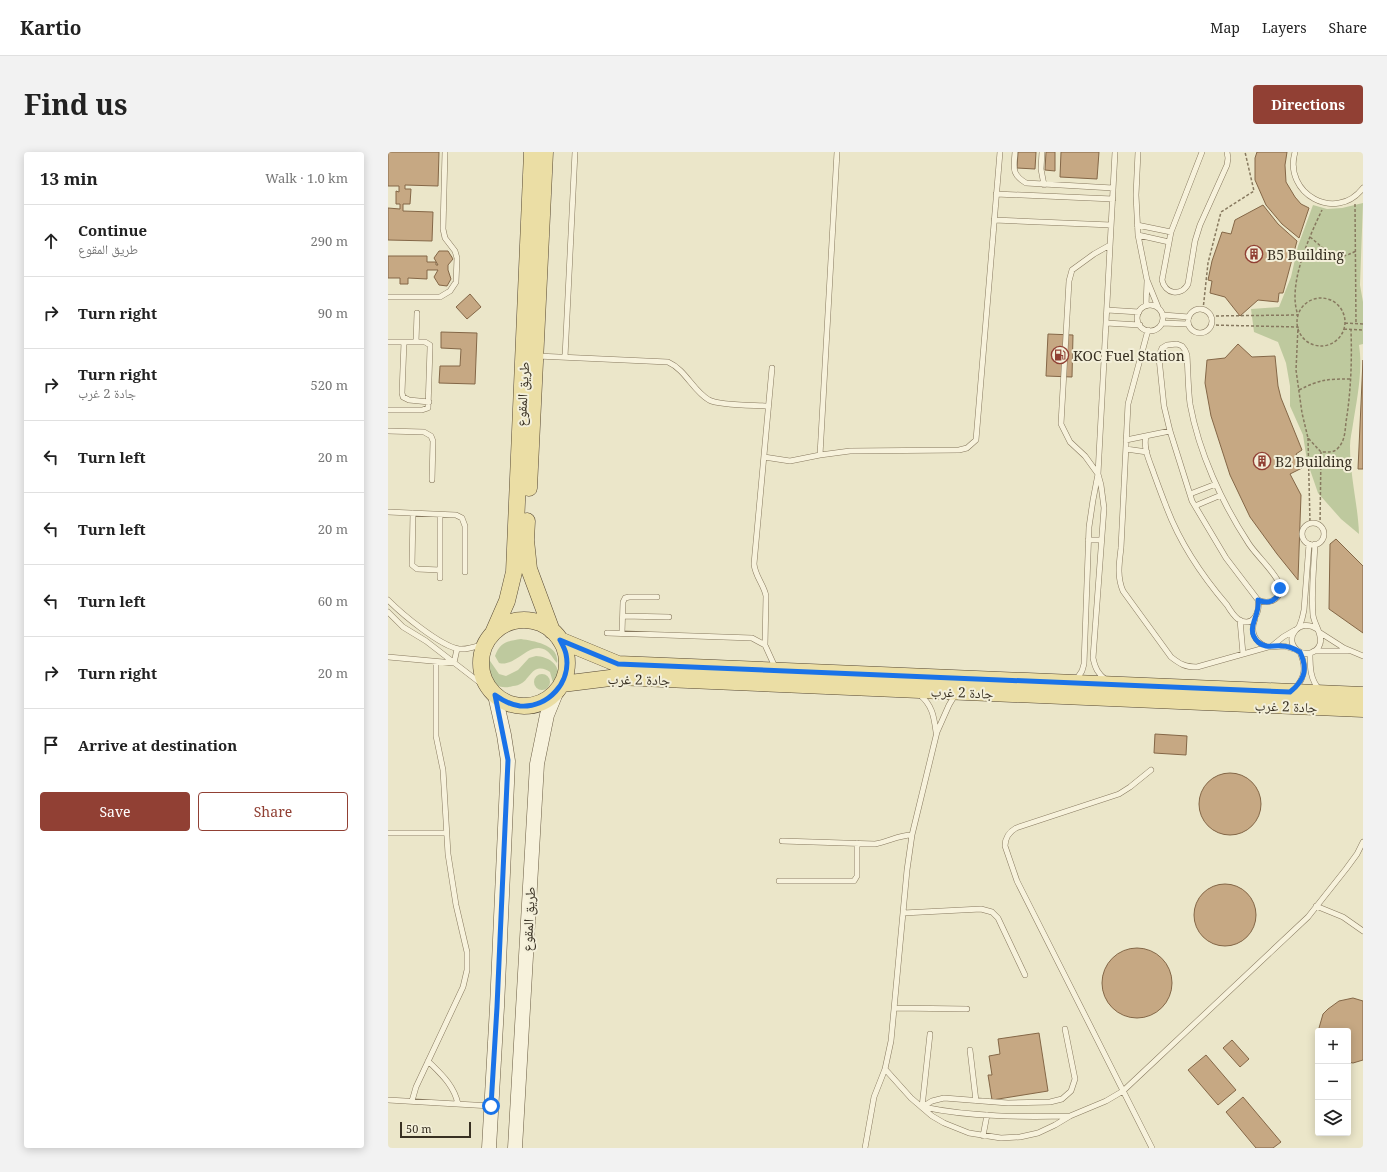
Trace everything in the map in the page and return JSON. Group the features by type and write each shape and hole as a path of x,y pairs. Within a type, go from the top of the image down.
{"main road":[{"name":"طريق المقوع","path":"490,638 507,601 514,572 532,152"},
{"name":"طريق المقوع","path":"545,152 526,540 529,569 556,635"},
{"path":"516,621 529,621 541,624 556,635 566,654 567,669 559,688 545,701 532,706 519,706 506,702 494,694 484,680 481,665 481,658 490,638 504,626 516,621"},
{"name":"جادة 2 غرب","path":"556,635 618,664 1363,695"},
{"name":"جادة 2 غرب","path":"559,688 618,677 1363,709"}],"street":[{"name":"طريق المقوع","path":"515,1148 537,764 546,715 559,688"},
{"name":"طريق المقوع","path":"489,1148 498,999 508,760 494,694"}],"lane":[{"path":"388,297 440,297 450,291 456,282 456,254 445,238 443,229 445,152"},
{"path":"564,357 575,152"},
{"path":"820,455 837,152"},
{"path":"764,457 790,461 850,451 959,450 968,448 976,440 1000,152"},
{"path":"1015,152 1014,170 1018,178 1026,183 1113,188"},
{"path":"1042,152 1041,169 1044,184"},
{"path":"1074,682 1082,671 1084,658 1088,540 1098,474 1115,152"},
{"path":"1106,323 1140,325 1148,330 1156,329 1162,323 1163,315 1158,307 1147,280 1138,235 1136,195 1138,152"},
{"path":"1202,152 1171,232 1163,275 1163,284 1165,288 1171,292 1180,292 1186,288 1188,284 1197,233 1227,164 1228,158 1226,152"},
{"path":"1295,152 1293,165 1294,173 1300,187 1311,197 1325,203 1340,202 1354,196 1363,188"},
{"path":"996,194 1113,199"},
{"path":"994,220 1111,225"},
{"path":"1137,225 1171,232"},
{"path":"1138,235 1169,242"},
{"path":"1110,245 1094,254 1072,270 1069,281 1061,424 1070,442 1085,456 1098,474 1101,485 1104,508 1093,658 1097,671 1107,681 1114,684"},
{"path":"1146,306 1147,280"},
{"path":"1140,325 1138,319 1139,312 1146,306 1150,305 1158,307"},
{"path":"1107,310 1139,312"},
{"path":"1194,310 1203,310 1208,312 1211,316 1211,325 1206,331 1193,331 1188,324 1189,317 1194,310"},
{"path":"416,342 417,313"},
{"path":"1163,315 1189,317"},
{"path":"1162,323 1188,324"},
{"path":"1148,330 1128,404 1121,548 1118,568 1120,583 1123,591 1171,657 1181,665 1197,667 1270,647 1284,646 1299,651 1312,652 1351,652"},
{"path":"388,342 427,343 430,346 428,408 424,410 388,410"},
{"path":"404,342 403,397 409,400 429,402"},
{"path":"1258,600 1266,602 1275,600 1280,592 1279,583 1249,544 1216,484 1194,422 1190,403 1187,355 1182,346 1172,343 1162,348 1159,358 1164,406 1170,431 1190,494 1195,506 1226,558 1258,600 1258,612 1252,625 1253,632 1256,640 1261,645 1270,647"},
{"path":"535,356 668,362 680,370 701,393 710,400 721,404 768,406"},
{"path":"772,368 754,564 755,572 765,590 766,596 765,645 776,670"},
{"path":"388,431 424,432 432,436 432,480"},
{"path":"1126,440 1170,431"},
{"path":"1146,436 1145,442 1147,452 1166,507 1177,529 1211,585 1237,619 1245,622 1251,621 1255,618"},
{"path":"1126,449 1147,452"},
{"path":"1190,494 1216,484"},
{"path":"1195,506 1221,495"},
{"path":"388,512 456,515 462,518 465,526 465,572"},
{"path":"413,513 412,565 417,569 440,570"},
{"path":"440,515 440,578"},
{"path":"1310,523 1320,525 1324,534 1321,541 1315,544 1308,544 1303,540 1302,533 1304,527 1310,523"},
{"path":"1088,540 1101,540"},
{"path":"1290,692 1296,687 1305,668 1304,660 1299,651 1294,647 1292,638 1302,619 1304,610 1308,544"},
{"path":"1315,544 1313,609 1320,643 1312,652 1311,675 1314,682 1324,693"},
{"path":"622,633 623,602 627,597 657,597"},
{"path":"388,600 409,619 442,642 457,649 474,648 490,638"},
{"path":"388,612 404,627 426,641 494,694"},
{"path":"623,616 668,617"},
{"path":"1240,620 1243,654"},
{"path":"1270,647 1282,637 1306,625 1310,626 1351,652 1363,656"},
{"path":"608,632 748,638 757,640 765,645"},
{"path":"454,663 457,649"},
{"path":"388,657 454,663"},
{"path":"1084,658 1093,658"},
{"path":"412,1101 416,1087 463,987 467,970 467,952 451,879 446,833 443,770 436,736 436,662"},
{"path":"912,690 919,694 930,705 937,732"},
{"path":"865,1148 874,1097 885,1069 892,1042 907,864 912,835 937,732 948,705 957,692"},
{"path":"1151,770 1119,794 1016,828 1009,833 1005,841 1006,850 1017,881 1152,1148"},
{"path":"388,833 446,833"},
{"path":"782,841 857,844 881,843 898,836 912,835"},
{"path":"885,1069 911,1098 932,1116 950,1126 983,1136 1001,1138 1020,1137 1038,1133 1070,1116 1106,1101 1123,1091 1299,926 1346,869 1357,854 1363,842"},
{"path":"779,880 854,881 857,876 857,844"},
{"path":"1316,906 1343,917 1363,931"},
{"path":"903,912 981,909 992,912 1000,922 1025,975"},
{"path":"894,1008 967,1010"},
{"path":"922,1107 932,1101 944,1098 1008,1103 1050,1102 1062,1099 1071,1091 1075,1079 1065,1028"},
{"path":"922,1107 930,1034"},
{"path":"970,1050 976,1101"},
{"path":"428,1061 450,1084 455,1093 458,1104"},
{"path":"388,1100 491,1106"},
{"path":"922,1107 987,1115 1037,1117 1070,1116"},
{"path":"983,1136 987,1115"}],"path":[{"path":"1203,310 1208,263 1221,212 1254,191 1245,152"},
{"path":"1354,196 1356,324"},
{"path":"1310,523 1308,438 1302,413 1296,370 1298,315 1294,296 1310,237 1325,203"},
{"path":"1310,237 1331,255 1346,256 1356,251"},
{"path":"1298,315 1305,304 1310,301 1316,298 1328,299 1339,306 1343,311 1345,323 1342,335 1332,343 1320,346 1308,342 1300,333 1298,327"},
{"path":"1211,316 1298,315"},
{"path":"1345,323 1363,324"},
{"path":"1211,325 1298,327"},
{"path":"1344,329 1363,330"},
{"path":"1321,452 1332,452 1338,449 1343,440 1350,401 1351,330"},
{"path":"1298,390 1323,380 1351,379"},
{"path":"1308,438 1321,452 1320,525"}],"green space":[{"path":"1363,203 1360,285 1363,302 1363,344 1359,345 1360,374 1350,446 1351,468 1359,534 1341,519 1318,493 1307,461 1303,435 1290,406 1290,386 1286,363 1278,342 1254,332 1251,309 1279,307 1291,277 1298,246 1313,205 1327,209 1342,208"},
{"path":"521,639 533,641 550,648 557,657 557,663 547,651 541,648 529,651 511,662 499,663 495,656 499,648 505,643"},
{"path":"536,656 548,659 556,665 558,675 554,686 550,672 543,669 535,670 524,682 515,686 500,687 492,681 489,676 487,664 488,658 499,674 506,676 518,670 529,658"},
{"path":"539,674 545,674 550,679 548,688 545,690 539,690 534,685 534,679"}],"building":[{"path":"388,152 439,152 438,186 405,185 405,189 411,189 410,204 403,204 403,211 433,212 432,241 388,240 388,208 400,209 400,204 396,204 396,191 399,192 399,186 388,186"},
{"path":"1018,152 1036,152 1035,169 1017,168"},
{"path":"1046,152 1055,152 1055,171 1045,170"},
{"path":"1061,152 1099,152 1097,179 1060,177"},
{"path":"1257,152 1287,152 1285,165 1286,182 1301,204 1309,208 1299,238 1282,224 1266,205 1255,180 1255,158"},
{"name":"B5 Building","path":"1263,205 1278,224 1297,241 1283,293 1279,293 1278,302 1258,300 1240,316 1225,297 1210,293 1212,281 1208,280 1212,261 1222,232 1231,234 1235,220"},
{"path":"439,251 448,251 453,259 448,265 451,279 447,286 439,285 434,277 438,270 427,270 427,279 408,278 408,284 400,284 400,278 388,278 388,256 427,256 427,262 436,262 436,265 438,265 434,258"},
{"path":"470,294 481,307 467,319 456,307"},
{"path":"441,332 477,333 475,384 439,383 440,366 460,366 461,349 441,348"},
{"name":"KOC Fuel Station","path":"1048,334 1073,335 1072,377 1046,376"},
{"name":"B2 Building","path":"1238,344 1252,357 1275,356 1278,386 1281,398 1302,450 1296,454 1302,468 1290,474 1301,495 1298,580 1250,517 1230,475 1211,416 1205,383 1207,360 1225,358"},
{"path":"1363,360 1363,469 1358,469"},
{"path":"1336,539 1363,566 1363,633 1329,609 1330,544"},
{"path":"1155,734 1187,736 1186,755 1154,753"},
{"path":"1224,773 1236,773 1252,782 1259,792 1261,804 1259,816 1252,826 1236,835 1224,835 1213,830 1204,821 1199,810 1199,798 1204,787 1213,778"},
{"path":"1219,884 1231,884 1247,893 1254,903 1256,915 1254,927 1247,937 1231,946 1219,946 1208,941 1199,932 1194,921 1194,909 1199,898 1208,889"},
{"path":"1137,948 1156,954 1166,964 1172,983 1166,1002 1156,1012 1137,1018 1118,1012 1108,1002 1102,983 1108,964 1118,954"},
{"path":"1353,998 1363,1001 1363,1060 1351,1063 1351,1028 1319,1028 1323,1014 1339,1001"},
{"path":"1039,1033 1048,1091 992,1100 988,1075 992,1075 989,1056 1000,1054 998,1039"},
{"path":"1232,1040 1249,1059 1240,1067 1223,1048"},
{"path":"1206,1055 1236,1090 1218,1105 1188,1070"},
{"path":"1243,1097 1281,1142 1273,1148 1256,1148 1226,1112"}],"place":[{"name":"B5 Building","path":"1254,254"},
{"name":"KOC Fuel Station","path":"1060,355"},
{"name":"B2 Building","path":"1262,461"}],"route":[{"path":"491,1106 508,760 495,695 506,702 519,706 532,706 545,701 556,693 562,684 567,669 566,654 560,640 618,664 1290,692 1300,681 1305,668 1304,660 1300,652 1289,647 1268,647 1261,645 1256,640 1252,625 1258,612 1258,600 1262,602 1271,602 1275,600 1280,592 1280,588"}]}
